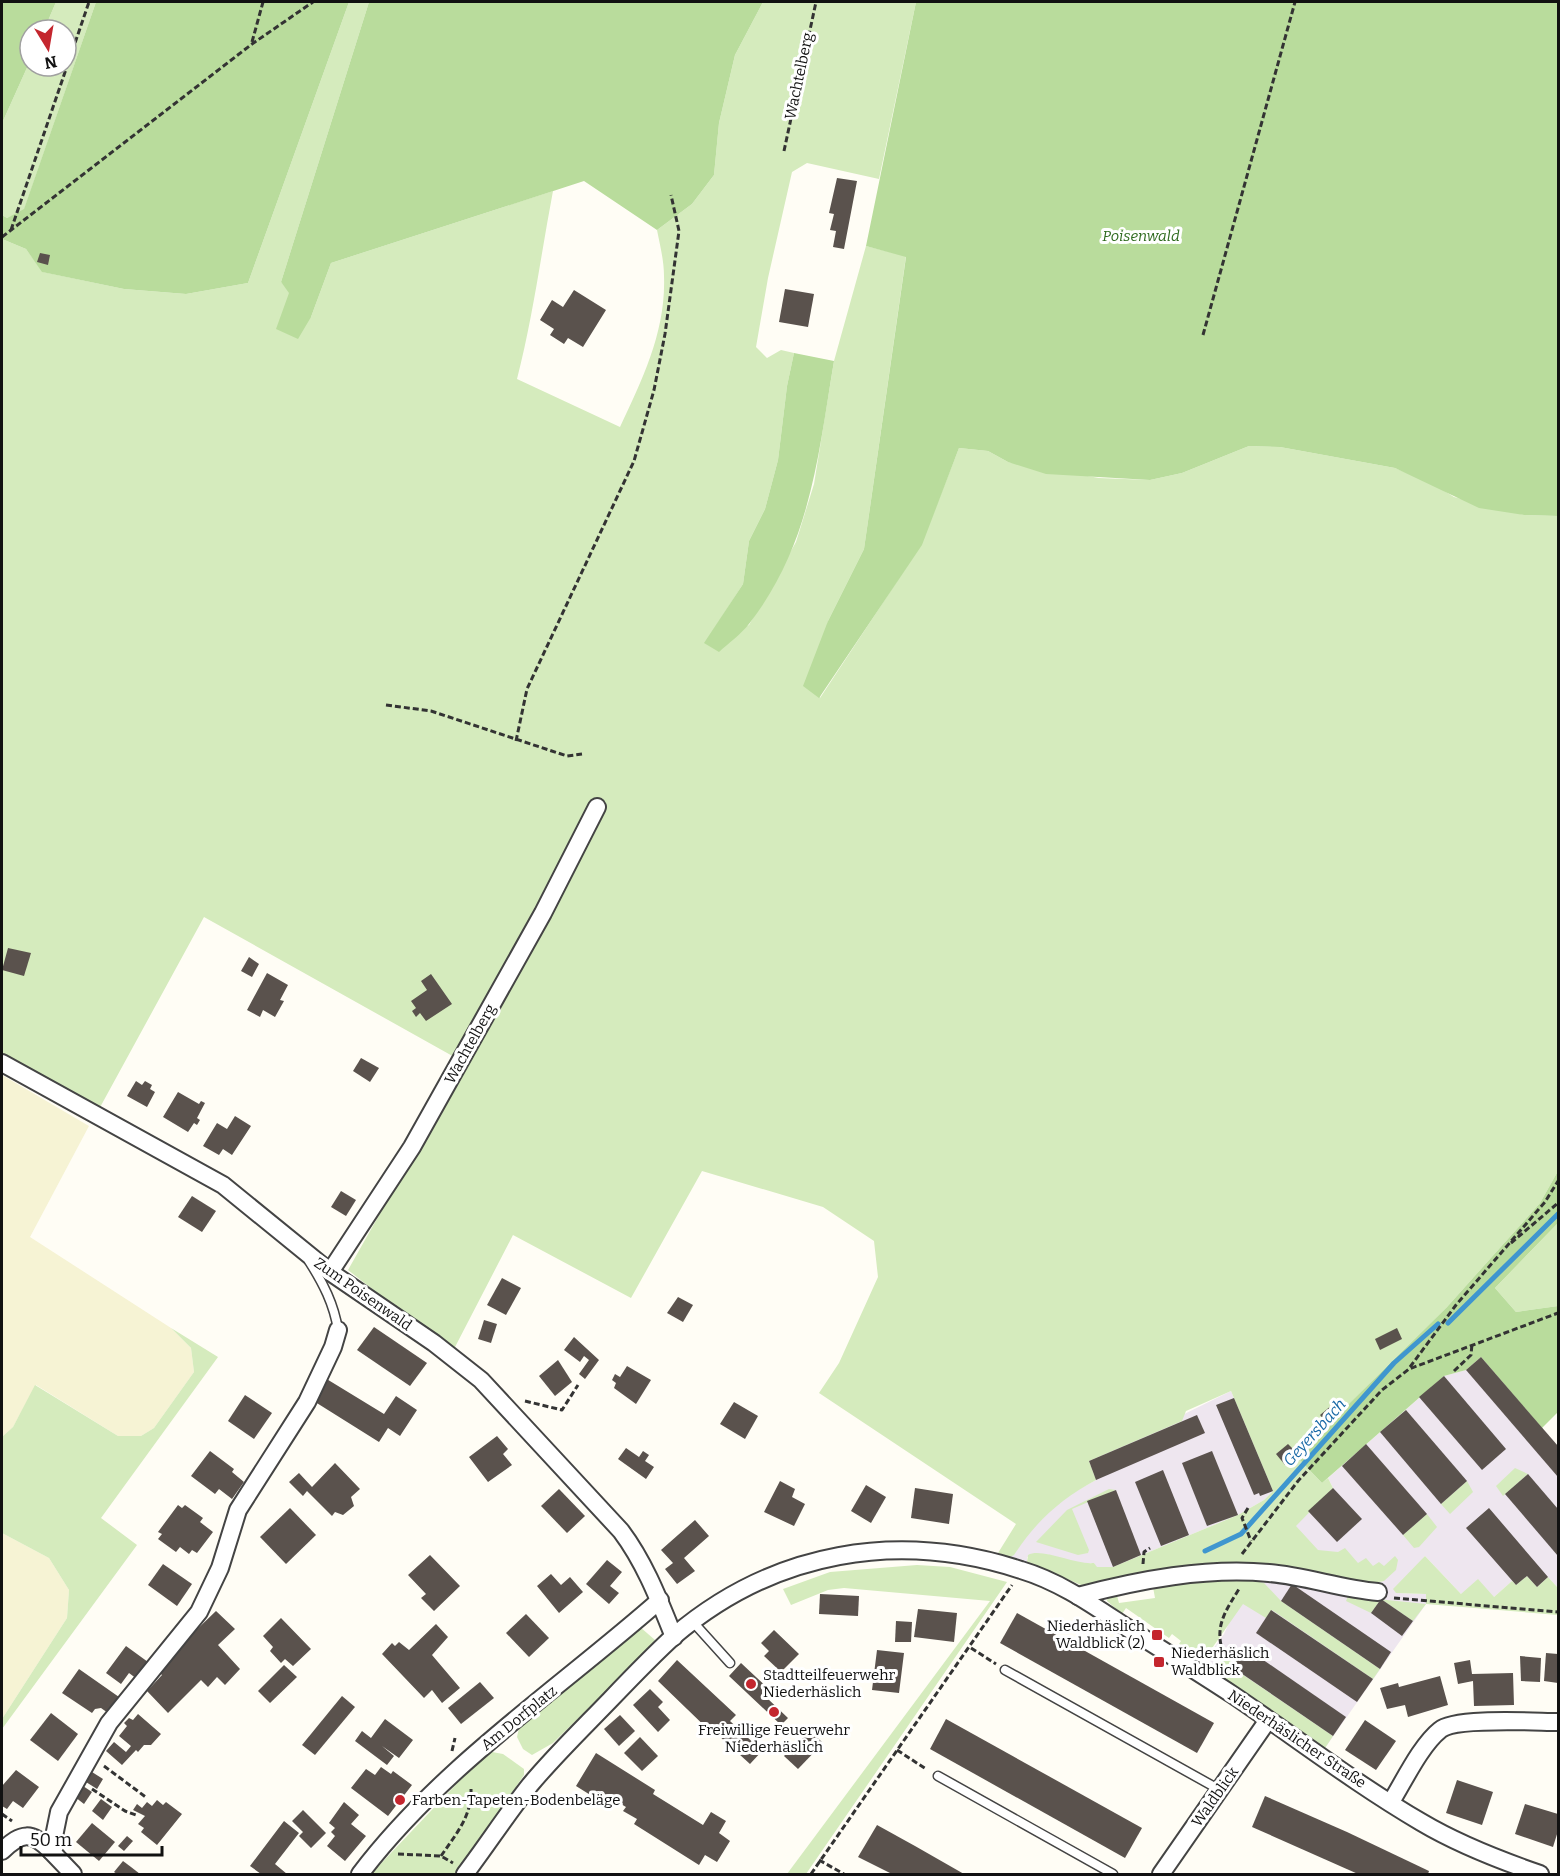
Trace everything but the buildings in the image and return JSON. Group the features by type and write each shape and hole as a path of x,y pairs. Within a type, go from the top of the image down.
{"street":[{"name":"Wachtelberg","path":"330,1272 412,1147 543,913 597,807"},
{"name":"Zum Poisenwald","path":"2,1063 223,1185 246,1201 330,1272 434,1343 481,1380 621,1531 634,1549 660,1599"},
{"path":"51,1851 59,1812 109,1723 199,1612 220,1568 238,1510 307,1402 333,1347 338,1330"},
{"name":"Niederhäslicher Straße","path":"693,1622 730,1597 760,1581 824,1558 859,1552 906,1549 953,1552 982,1558 1022,1570 1078,1596 1446,1836 1540,1875"},
{"path":"1078,1596 1141,1581 1240,1571 1272,1573 1354,1590 1378,1592"},
{"path":"660,1599 674,1636"},
{"name":"Am Dorfplatz","path":"360,1875 393,1832 484,1746 606,1648 660,1599"},
{"path":"466,1873 530,1785 566,1745 674,1636 693,1622"},
{"name":"Waldblick","path":"1161,1875 1269,1719"},
{"path":"1391,1802 1430,1741 1442,1728 1458,1723 1558,1722"},
{"path":"2,1851 14,1839 27,1835 40,1840 73,1875"}],"lane":[{"path":"296,1245 324,1285 336,1317 338,1330"},
{"path":"693,1622 730,1664"},
{"path":"1005,1670 1221,1790"},
{"path":"938,1776 1113,1875"}],"path":[{"path":"11,231 89,2"},
{"path":"252,44 263,2"},
{"path":"2,237 252,44 313,2"},
{"name":"Wachtelberg","path":"784,151 816,2"},
{"path":"1203,335 1295,2"},
{"path":"516,741 527,689 634,461 652,400 665,334 679,231 671,195"},
{"path":"386,705 431,711 567,756 582,754"},
{"path":"1221,1645 1219,1627 1251,1542 1298,1481 1382,1390 1409,1369 1456,1305 1545,1202 1558,1181"},
{"path":"1505,1248 1558,1203"},
{"path":"1409,1369 1558,1313"},
{"path":"1454,1371 1471,1355 1472,1344"},
{"path":"524,1400 561,1410 578,1385"},
{"path":"1248,1508 1242,1516 1251,1542"},
{"path":"1143,1563 1144,1552 1150,1548"},
{"path":"811,1875 819,1860 970,1648 1015,1580"},
{"path":"1378,1592 1392,1598 1558,1612"},
{"path":"970,1648 1005,1670"},
{"path":"897,1750 938,1776"},
{"path":"98,1761 147,1798"},
{"path":"85,1784 125,1811 136,1815"},
{"path":"441,1856 466,1820 471,1808 471,1789"},
{"path":"376,1853 441,1856 466,1873"},
{"path":"819,1860 844,1875"}],"shaded area":[{"path":"2,1075 89,1126 30,1237 171,1328 191,1348 194,1372 154,1428 141,1436 118,1436 36,1385 13,1427 2,1437"},
{"path":"1481,1357 1558,1446 1558,1588 1548,1577 1537,1587 1516,1585 1512,1581 1494,1597 1461,1594 1425,1556 1396,1593 1426,1594 1426,1604 1325,1748 1205,1660 1224,1634 1249,1579 1264,1583 1270,1569 1370,1584 1384,1581 1292,1559 1295,1525 1333,1488 1328,1478 1444,1376 1466,1370"},
{"path":"1231,1391 1273,1491 1264,1500 1238,1515 1113,1567 1096,1567 1094,1563 1076,1563 1046,1554 1027,1557 1027,1562 1010,1557 1029,1532 1052,1509 1069,1495 1096,1480 1089,1461"},
{"path":"2,1533 49,1558 69,1590 67,1618 2,1719"}],"green space":[{"path":"2,2 56,2 49,18 18,18 18,78 22,78 3,121 2,157"},
{"path":"56,2 96,2 78,54 78,18 49,18"},
{"path":"96,2 349,2 248,283 186,294 124,289 42,272 26,249 2,239 2,215 7,218 24,209 70,78 78,78 78,54"},
{"path":"349,2 369,2 281,282 311,317 331,263 553,191 517,379 620,427 645,372 661,316 664,270 657,230 692,204 714,175 719,123 735,55 763,2 916,2 879,179 807,163 792,172 768,278 756,347 767,358 781,350 794,353 787,386 778,460 765,509 749,541 743,584 705,643 749,625 796,542 814,484 834,361 866,246 906,256 864,549 828,621 820,698 921,545 959,448 988,451 1008,462 1099,478 1150,480 1182,473 1249,446 1280,447 1395,468 1432,483 1454,497 1524,515 1558,516 1558,1171 1540,1203 1447,1307 1296,1456 1322,1483 1328,1478 1333,1488 1296,1526 1318,1550 1338,1552 1345,1548 1358,1563 1366,1558 1373,1566 1379,1562 1384,1566 1395,1556 1398,1560 1396,1570 1384,1581 1370,1584 1304,1575 1081,1585 1027,1562 1028,1555 1041,1553 1094,1563 1097,1567 1113,1567 1238,1515 1264,1500 1273,1491 1231,1391 1186,1411 1182,1421 1089,1461 1096,1480 1072,1495 1040,1521 1014,1555 1010,1557 998,1553 1016,1524 819,1393 839,1363 878,1277 874,1241 823,1207 702,1171 631,1298 513,1235 454,1349 409,1318 348,1270 465,1063 204,917 98,1111 2,1057 2,239 26,249 43,272 124,289 186,294 248,283"},
{"path":"369,2 763,2 735,55 719,123 714,175 692,204 657,230 584,181 331,263 311,317 298,339 276,329 289,293 281,282"},
{"name":"Poisenwald","path":"916,2 1558,2 1558,516 1524,515 1479,508 1395,468 1280,447 1249,446 1182,473 1150,480 1046,474 1008,462 988,451 959,448 922,545 819,698 803,686 828,621 864,549 906,257 866,246"},
{"path":"22,78 70,78 24,210 7,218 2,215 3,121"},
{"path":"794,353 834,361 809,498 786,563 770,594 746,628 719,652 704,643 743,584 749,541 765,509 778,460 787,386"},
{"path":"1558,1171 1558,1223 1495,1288 1516,1312 1558,1306 1558,1412 1542,1428 1481,1357 1466,1370 1444,1376 1322,1483 1296,1456 1447,1307 1540,1203"},
{"path":"1558,1223 1558,1306 1516,1312 1495,1288"},
{"path":"171,1328 218,1357 101,1518 137,1545 2,1729 2,1719 67,1618 69,1590 49,1558 2,1533 2,1437 13,1427 35,1385 118,1436 141,1436 154,1428 194,1372 191,1348"},
{"path":"1515,1468 1528,1474 1503,1496 1496,1486"},
{"path":"1467,1481 1473,1492 1450,1514 1441,1504"},
{"path":"1109,1489 1116,1490 1072,1509 1089,1550 1088,1553 1078,1555 1036,1542 1067,1510"},
{"path":"1427,1514 1437,1527 1419,1547 1414,1548 1403,1535"},
{"path":"1425,1556 1461,1594 1478,1579 1494,1597 1512,1581 1516,1585 1527,1576 1537,1587 1548,1577 1558,1588 1558,1615 1426,1604 1426,1594 1396,1593 1393,1589"},
{"path":"917,1565 950,1567 1007,1582 806,1874 787,1874 990,1601 844,1588 828,1590 791,1605 783,1589 830,1572"},
{"path":"1242,1577 1264,1583 1281,1601 1380,1669 1373,1679 1272,1610 1266,1618 1243,1604 1203,1661 1179,1644 1181,1641 1172,1634 1169,1638 1126,1608 1122,1614 1107,1601 1108,1595 1116,1592 1119,1603 1155,1598 1153,1587"},
{"path":"1348,1596 1381,1599 1371,1613 1346,1601"},
{"path":"1382,1599 1426,1604 1413,1621"},
{"path":"640,1627 655,1640 648,1650 553,1743 532,1755 523,1749 517,1737 520,1724"},
{"path":"1234,1648 1243,1652 1233,1668 1333,1736 1325,1748 1218,1676 1215,1666 1228,1649"},
{"path":"492,1752 503,1754 524,1769 524,1775 457,1874 371,1874 484,1755"}],"waterway":[{"name":"Geyersbach","path":"1448,1323 1558,1214"},
{"name":"Geyersbach","path":"1205,1551 1241,1534 1394,1363 1438,1324"}],"place":[{"name":"Niederhäslich Waldblick (2)","path":"1157,1635"},
{"name":"Niederhäslich Waldblick","path":"1159,1662"},
{"name":"Stadtteilfeuerwehr Niederhäslich","path":"751,1684"},
{"name":"Freiwillige Feuerwehr Niederhäslich","path":"774,1712"},
{"name":"Farben-Tapeten-Bodenbeläge","path":"400,1800"}]}
